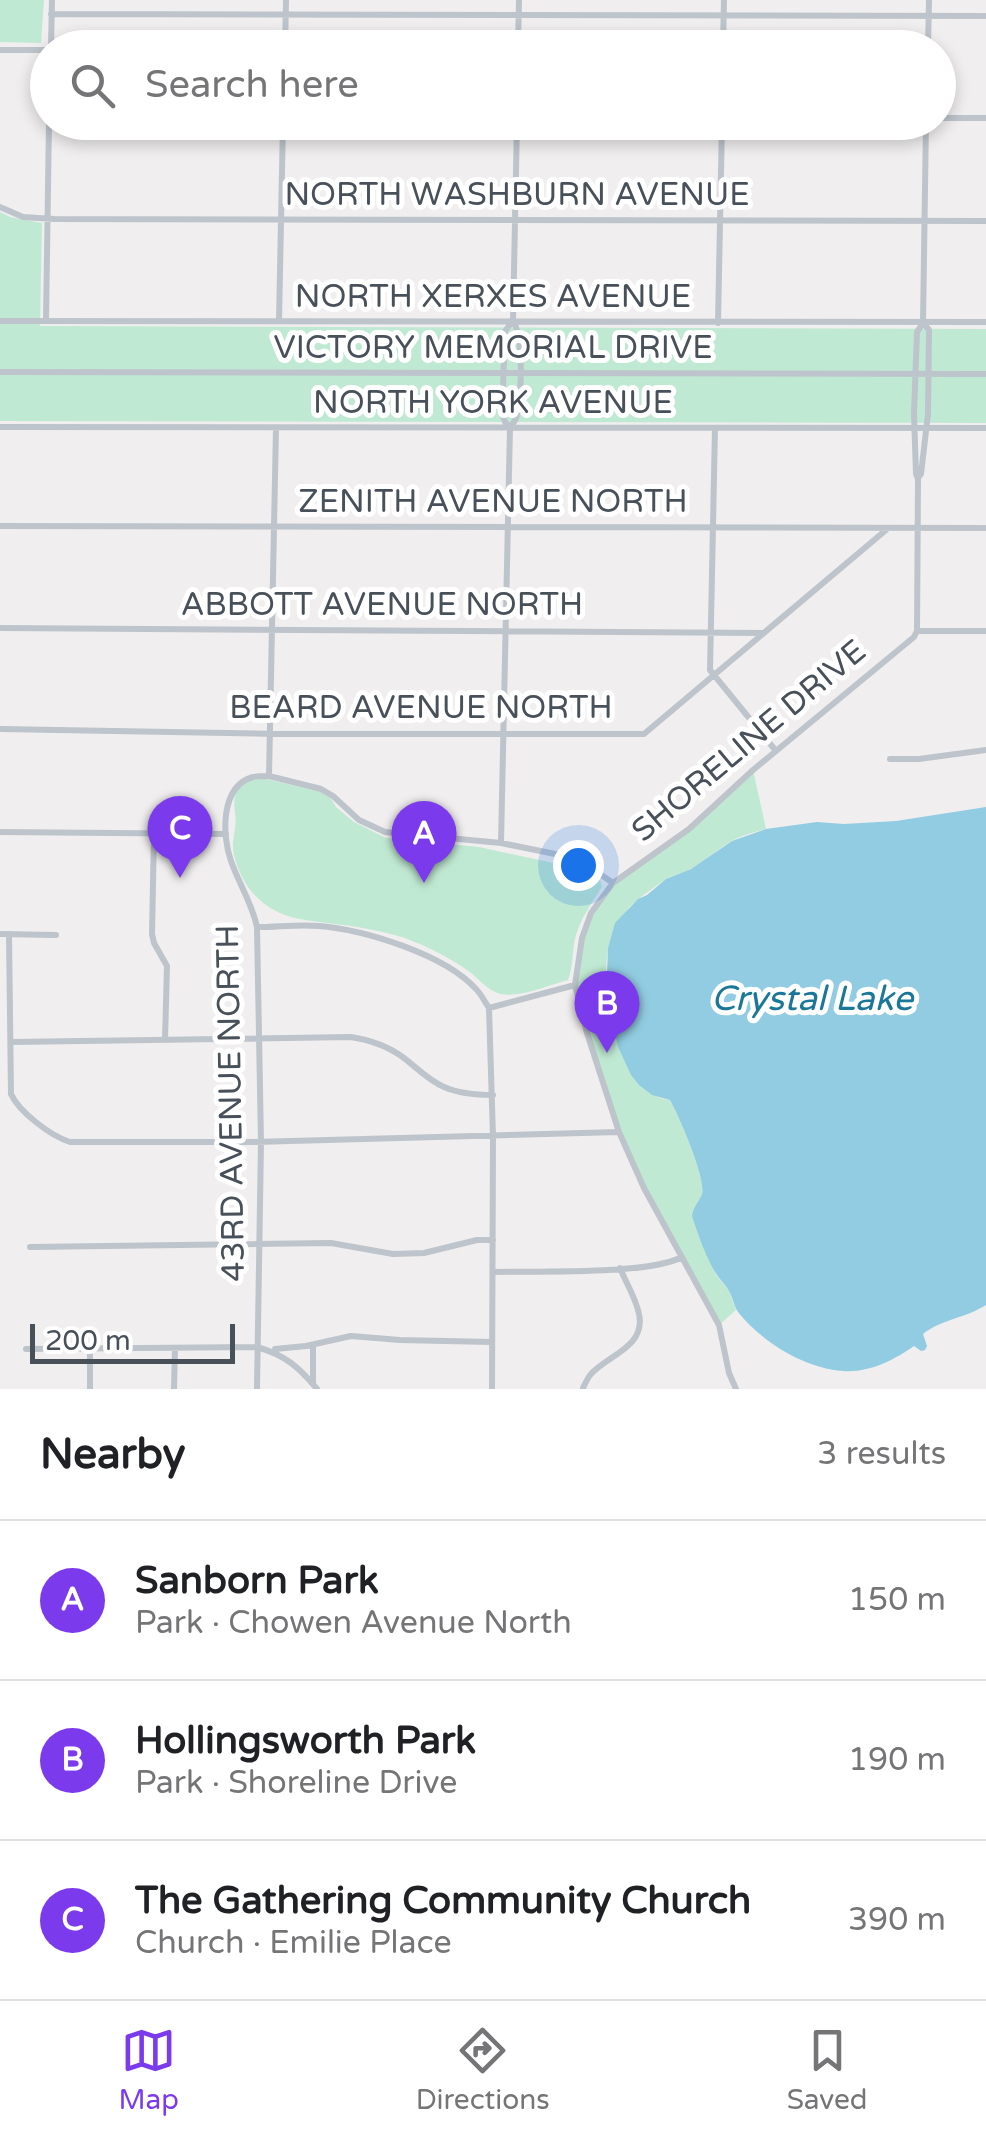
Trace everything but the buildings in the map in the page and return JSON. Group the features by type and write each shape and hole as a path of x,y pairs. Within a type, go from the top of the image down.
{"street":[{"path":"51,30 52,0"},
{"path":"286,0 286,30"},
{"path":"519,0 519,30"},
{"path":"724,0 724,30"},
{"path":"928,0 928,30"},
{"path":"52,14 986,16"},
{"path":"0,50 30,49"},
{"path":"956,118 986,118"},
{"path":"46,321 50,140"},
{"path":"279,321 283,140"},
{"path":"501,843 510,427 517,418 520,374 519,332 513,321 517,140"},
{"path":"718,323 722,140"},
{"path":"926,140 923,323 916,332 914,428 918,479 917,631 986,632"},
{"name":"NORTH WASHBURN AVENUE","path":"0,207 23,216 48,218 986,222"},
{"name":"NORTH XERXES AVENUE","path":"0,321 986,322"},
{"path":"510,427 502,414 505,330 513,321"},
{"path":"918,479 929,374 929,330 923,323"},
{"name":"VICTORY MEMORIAL DRIVE","path":"0,372 986,374"},
{"name":"NORTH YORK AVENUE","path":"0,427 986,428"},
{"path":"269,776 276,428"},
{"path":"716,428 710,670 776,751"},
{"name":"ZENITH AVENUE NORTH","path":"0,526 986,528"},
{"name":"BEARD AVENUE NORTH","path":"0,729 644,734 888,529"},
{"name":"ABBOTT AVENUE NORTH","path":"0,628 764,633"},
{"name":"SHORELINE DRIVE","path":"733,1388 719,1325 644,1188 619,1132 587,1033 576,984 586,922 614,883 689,829 917,631"},
{"path":"890,759 986,750"},
{"path":"0,832 226,834 226,808 240,783 269,776 321,789 378,830 501,843 574,858 614,883"},
{"path":"154,833 152,934 167,966 166,1039"},
{"name":"43RD AVENUE NORTH","path":"226,834 229,856 254,911 257,927 257,1389"},
{"path":"257,927 315,926 374,936 446,967 476,988 490,1008 494,1137 492,1389"},
{"path":"56,935 5,934 11,1094 15,1103 50,1132 70,1142 260,1142 619,1132"},
{"path":"490,1008 576,984"},
{"path":"12,1042 333,1036 369,1040 402,1056 444,1087 493,1095"},
{"path":"30,1247 331,1242 393,1254 424,1254 477,1240 493,1240"},
{"path":"493,1272 620,1268 672,1262 682,1257"},
{"path":"583,1388 589,1375 638,1334 638,1309 620,1268"},
{"path":"26,1350 291,1348 350,1336 492,1342"},
{"path":"313,1344 315,1386"},
{"path":"257,1346 288,1359 315,1386"},
{"path":"174,1389 175,1348"},
{"path":"90,1349 90,1389"}],"green space":[{"path":"0,0 44,0 42,30 30,30 30,43 0,42"},
{"path":"0,212 42,223 40,326 986,329 986,423 0,421"},
{"path":"753,770 766,829 730,842 692,868 666,879 636,902 613,934 606,969 610,1015 625,1061 652,1094 670,1100 696,1161 702,1194 692,1216 716,1275 729,1291 736,1310 719,1325 644,1188 619,1132 575,985 586,922 613,883 689,829"},
{"path":"262,778 321,792 354,822 386,838 479,847 586,870 600,880 602,887 577,932 568,980 526,993 501,994 456,963 413,941 373,930 300,919 271,908 248,887 233,849 236,792 242,784"}],"water":[{"name":"Crystal Lake","path":"986,807 986,1305 923,1334 925,1350 914,1346 890,1361 862,1370 814,1365 785,1352 748,1323 708,1259 692,1216 702,1186 685,1133 670,1100 652,1095 639,1085 618,1047 607,974 608,948 615,923 638,899 666,879 691,869 732,841 766,829 817,822 896,821"}],"place":[{"name":"The Gathering Community Church","path":"180,878"},
{"name":"Sanborn Park","path":"424,883"},
{"name":"Hollingsworth Park","path":"607,1053"}]}
